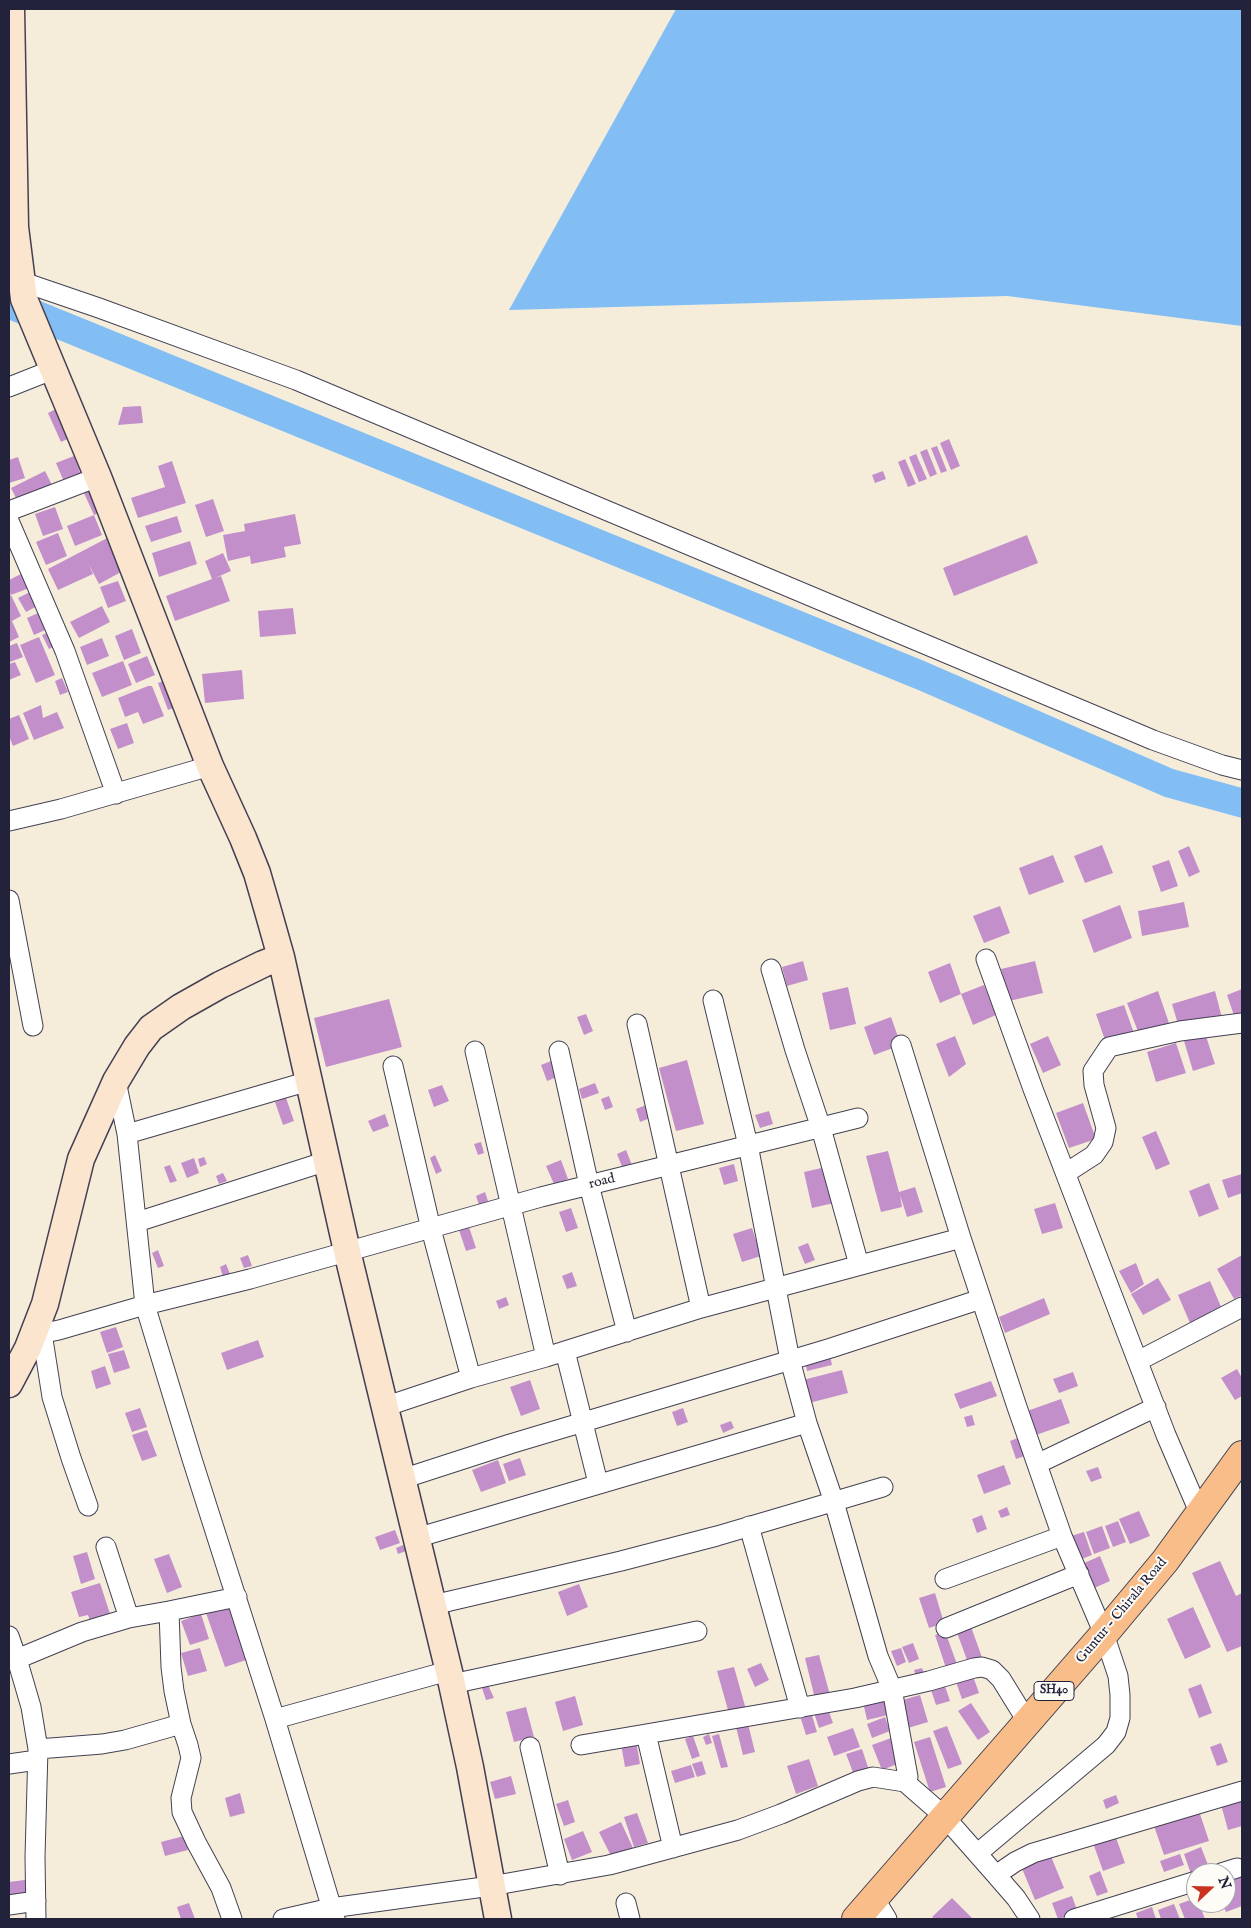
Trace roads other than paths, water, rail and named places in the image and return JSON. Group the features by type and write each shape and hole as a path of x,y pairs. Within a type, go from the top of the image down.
{"main road":[{"name":"Guntur - Chirala Road","path":"856,1919 881,1909 944,1816 1104,1634 1165,1561 1242,1455"}],"street":[{"path":"12,9 15,227 22,290 40,342 98,477 210,766 256,873 281,958 347,1251 450,1678 470,1768 498,1919"},
{"path":"22,290 99,308 296,380 1152,740 1222,766 1242,770"},
{"path":"9,387 52,370"},
{"path":"9,511 98,477"},
{"path":"9,521 65,651 116,794"},
{"path":"9,821 116,794 210,766"},
{"path":"9,900 33,1026"},
{"path":"9,1384 38,1334 81,1159 116,1081 137,1046 151,1028 181,1007 220,985 263,964 281,958"},
{"path":"986,959 1138,1361 1200,1514"},
{"path":"771,969 821,1128 859,1265"},
{"path":"713,1000 748,1145 790,1360 807,1423 834,1502 878,1656 892,1689 908,1777 905,1782"},
{"path":"1066,1173 1094,1155 1104,1142 1106,1128 1094,1085 1093,1071 1109,1047 1180,1031 1242,1023"},
{"path":"637,1024 701,1308"},
{"path":"901,1045 981,1299 1062,1536 1104,1634 1118,1676 1120,1718 1116,1732 1106,1745 1091,1760 978,1853"},
{"path":"474,1051 546,1357"},
{"path":"559,1051 589,1185 627,1332"},
{"path":"393,1066 431,1229 471,1378"},
{"path":"116,1081 127,1134 145,1305 186,1441 276,1719 333,1914"},
{"path":"127,1134 309,1081"},
{"name":"road","path":"38,1334 83,1324 145,1305 250,1279 589,1185 858,1118"},
{"path":"137,1222 327,1160"},
{"path":"384,1407 471,1378 546,1357 701,1308 961,1238"},
{"path":"402,1479 510,1444 790,1360 981,1299"},
{"path":"1138,1361 1242,1308"},
{"path":"38,1334 52,1397 88,1506"},
{"path":"565,1351 598,1483"},
{"path":"1038,1464 1156,1407"},
{"path":"416,1538 807,1423"},
{"path":"433,1604 621,1561 883,1487"},
{"path":"749,1526 800,1708"},
{"path":"945,1579 1062,1536"},
{"path":"106,1547 129,1618"},
{"path":"946,1628 1079,1574"},
{"path":"16,1672 82,1632 129,1618 237,1596"},
{"path":"169,1611 171,1667 181,1724 191,1758 181,1798 182,1812 221,1888 232,1919"},
{"path":"276,1719 450,1678 697,1631"},
{"path":"9,1636 16,1672 31,1707 37,1755 36,1910 9,1905"},
{"path":"581,1745 800,1708 929,1681 982,1667 992,1670 1001,1679 1027,1721"},
{"path":"9,1764 37,1755 117,1741 181,1724"},
{"path":"646,1734 673,1848"},
{"path":"530,1747 560,1875"},
{"path":"283,1919 333,1914 609,1865 738,1830 781,1814 858,1780 873,1777 905,1782 944,1816 1016,1898 1030,1919"},
{"path":"996,1875 1033,1853 1242,1791"},
{"path":"1074,1919 1186,1884"}],"water":[{"path":"676,9 1242,9 1242,326 1007,296 509,310"}],"waterway":[{"path":"9,304 920,675 1169,783 1242,803"}]}
